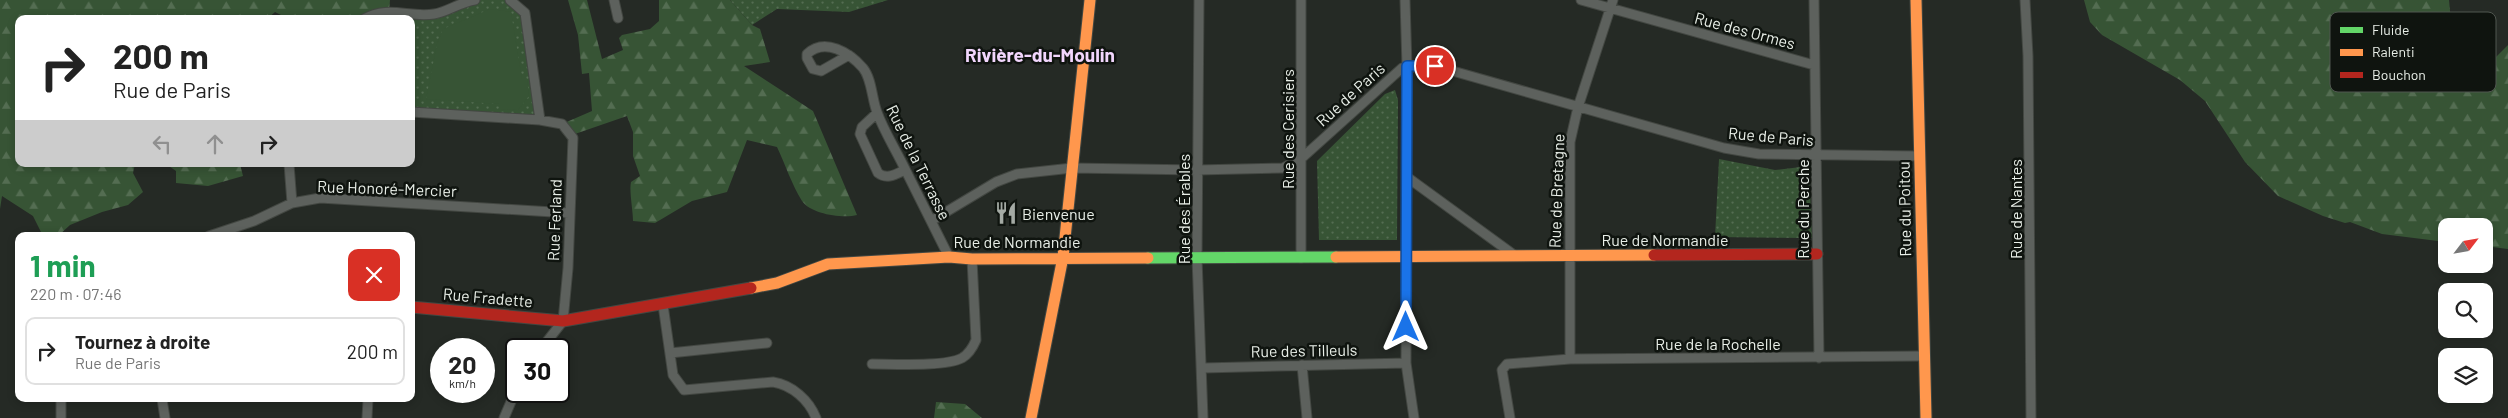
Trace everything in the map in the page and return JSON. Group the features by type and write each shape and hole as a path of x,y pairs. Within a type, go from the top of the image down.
{"street":[{"path":"371,15 389,11 434,14 475,0"},
{"path":"614,0 618,18"},
{"path":"1031,418 1062,257 1090,0"},
{"name":"Rue des Érables","path":"1199,0 1197,258 1203,368 1203,418"},
{"name":"Rue des Cerisiers","path":"1301,0 1303,157 1301,258"},
{"path":"1406,0 1406,362 1414,418"},
{"name":"Rue des Ormes","path":"1581,0 1611,5 1814,64"},
{"name":"Rue du Perche","path":"1814,0 1819,358"},
{"name":"Rue du Poitou","path":"1916,0 1926,418"},
{"name":"Rue de Nantes","path":"2024,0 2028,56 2031,418"},
{"path":"415,112 540,120 525,13 515,1"},
{"name":"Rue de Bretagne","path":"1570,359 1570,142 1578,107 1611,5"},
{"name":"Rue de la Terrasse","path":"849,55 865,70 877,113 949,257"},
{"name":"Rue de Paris","path":"931,221 996,182 1017,174 1072,168 1197,170 1283,168 1303,157 1402,68 1407,66 1435,66 1724,148 1759,154 1920,156"},
{"path":"877,113 862,126 860,134 878,174 883,177 890,176 905,170"},
{"name":"Rue Ferland","path":"540,120 562,124 573,138 562,321"},
{"path":"289,167 292,203"},
{"path":"1407,177 1514,256"},
{"name":"Rue Honoré-Mercier","path":"221,232 254,221 292,203 338,198 569,213"},
{"name":"Rue de Normandie","path":"562,321 663,305 776,283 828,264 949,257 972,259 1062,257 1301,258 1817,254"},
{"path":"872,364 949,362 962,358 971,349 976,340 972,259"},
{"path":"663,305 673,375 684,390 773,382 787,384 809,404 816,418"},
{"name":"Rue Fradette","path":"415,307 562,321"},
{"path":"549,338 562,321"},
{"path":"670,353 767,343"},
{"name":"Rue de la Rochelle","path":"1510,418 1502,370 1507,364 1570,359 1924,356"},
{"name":"Rue des Tilleuls","path":"1203,368 1406,362"},
{"path":"1302,365 1308,418"},
{"path":"61,402 61,418"},
{"path":"163,402 166,418"},
{"path":"367,418 368,402"},
{"path":"504,418 510,403"}],"green space":[{"path":"0,0 390,0 389,11 376,15 281,15 275,12 272,15 15,15 15,167 134,167 133,173 143,192 128,205 102,212 70,225 62,232 41,232 33,216 2,196 0,209"},
{"path":"475,0 510,0 525,13 540,120 415,112 415,15 371,15 373,14 423,15"},
{"path":"568,0 587,0 602,59 623,50 619,38 622,35 650,29 659,21 659,0 730,0 752,25 760,29 770,62 744,66 813,111 857,215 836,216 820,212 806,205 795,188 777,147 747,140 727,192 692,201 655,223 633,221 631,182 640,176 633,156 633,132 627,116 572,135 562,124 592,111 589,73 582,74 578,35"},
{"path":"730,0 888,0 849,12 777,9 752,25"},
{"path":"2084,0 2449,0 2450,12 2330,12 2330,92 2496,92 2496,57 2508,45 2508,249 2493,247 2493,218 2438,218 2438,241 2382,234 2350,222 2345,223 2323,216 2278,196 2245,162 2205,101 2180,80 2102,35 2090,22"},
{"path":"490,9 511,12 522,79 527,79 529,96 518,110 499,109 499,104 426,99 437,44 443,29"},
{"path":"1395,90 1398,100 1397,240 1319,240 1317,161 1385,94"},
{"path":"1719,159 1775,170 1809,166 1812,238 1715,237"},
{"path":"170,167 241,167 243,176 208,186 176,183 176,171"},
{"path":"936,402 965,404 982,418 934,418"}],"traffic: fast":[{"path":"1148,258 1336,257"}],"traffic: slow":[{"path":"1031,418 1063,257 1090,0"},
{"path":"1916,0 1926,418"},
{"path":"1336,257 1654,255"},
{"path":"751,288 777,283 828,264 949,257 972,259 1148,258"}],"traffic: jam":[{"path":"1654,255 1817,254"},
{"path":"415,307 563,321 751,288"}],"place":[{"name":"Bienvenue","path":"1006,213"}],"district":[{"name":"Rivière-du-Moulin","path":"1040,54"}],"route":[{"path":"1406,327 1407,66 1435,66"}]}
